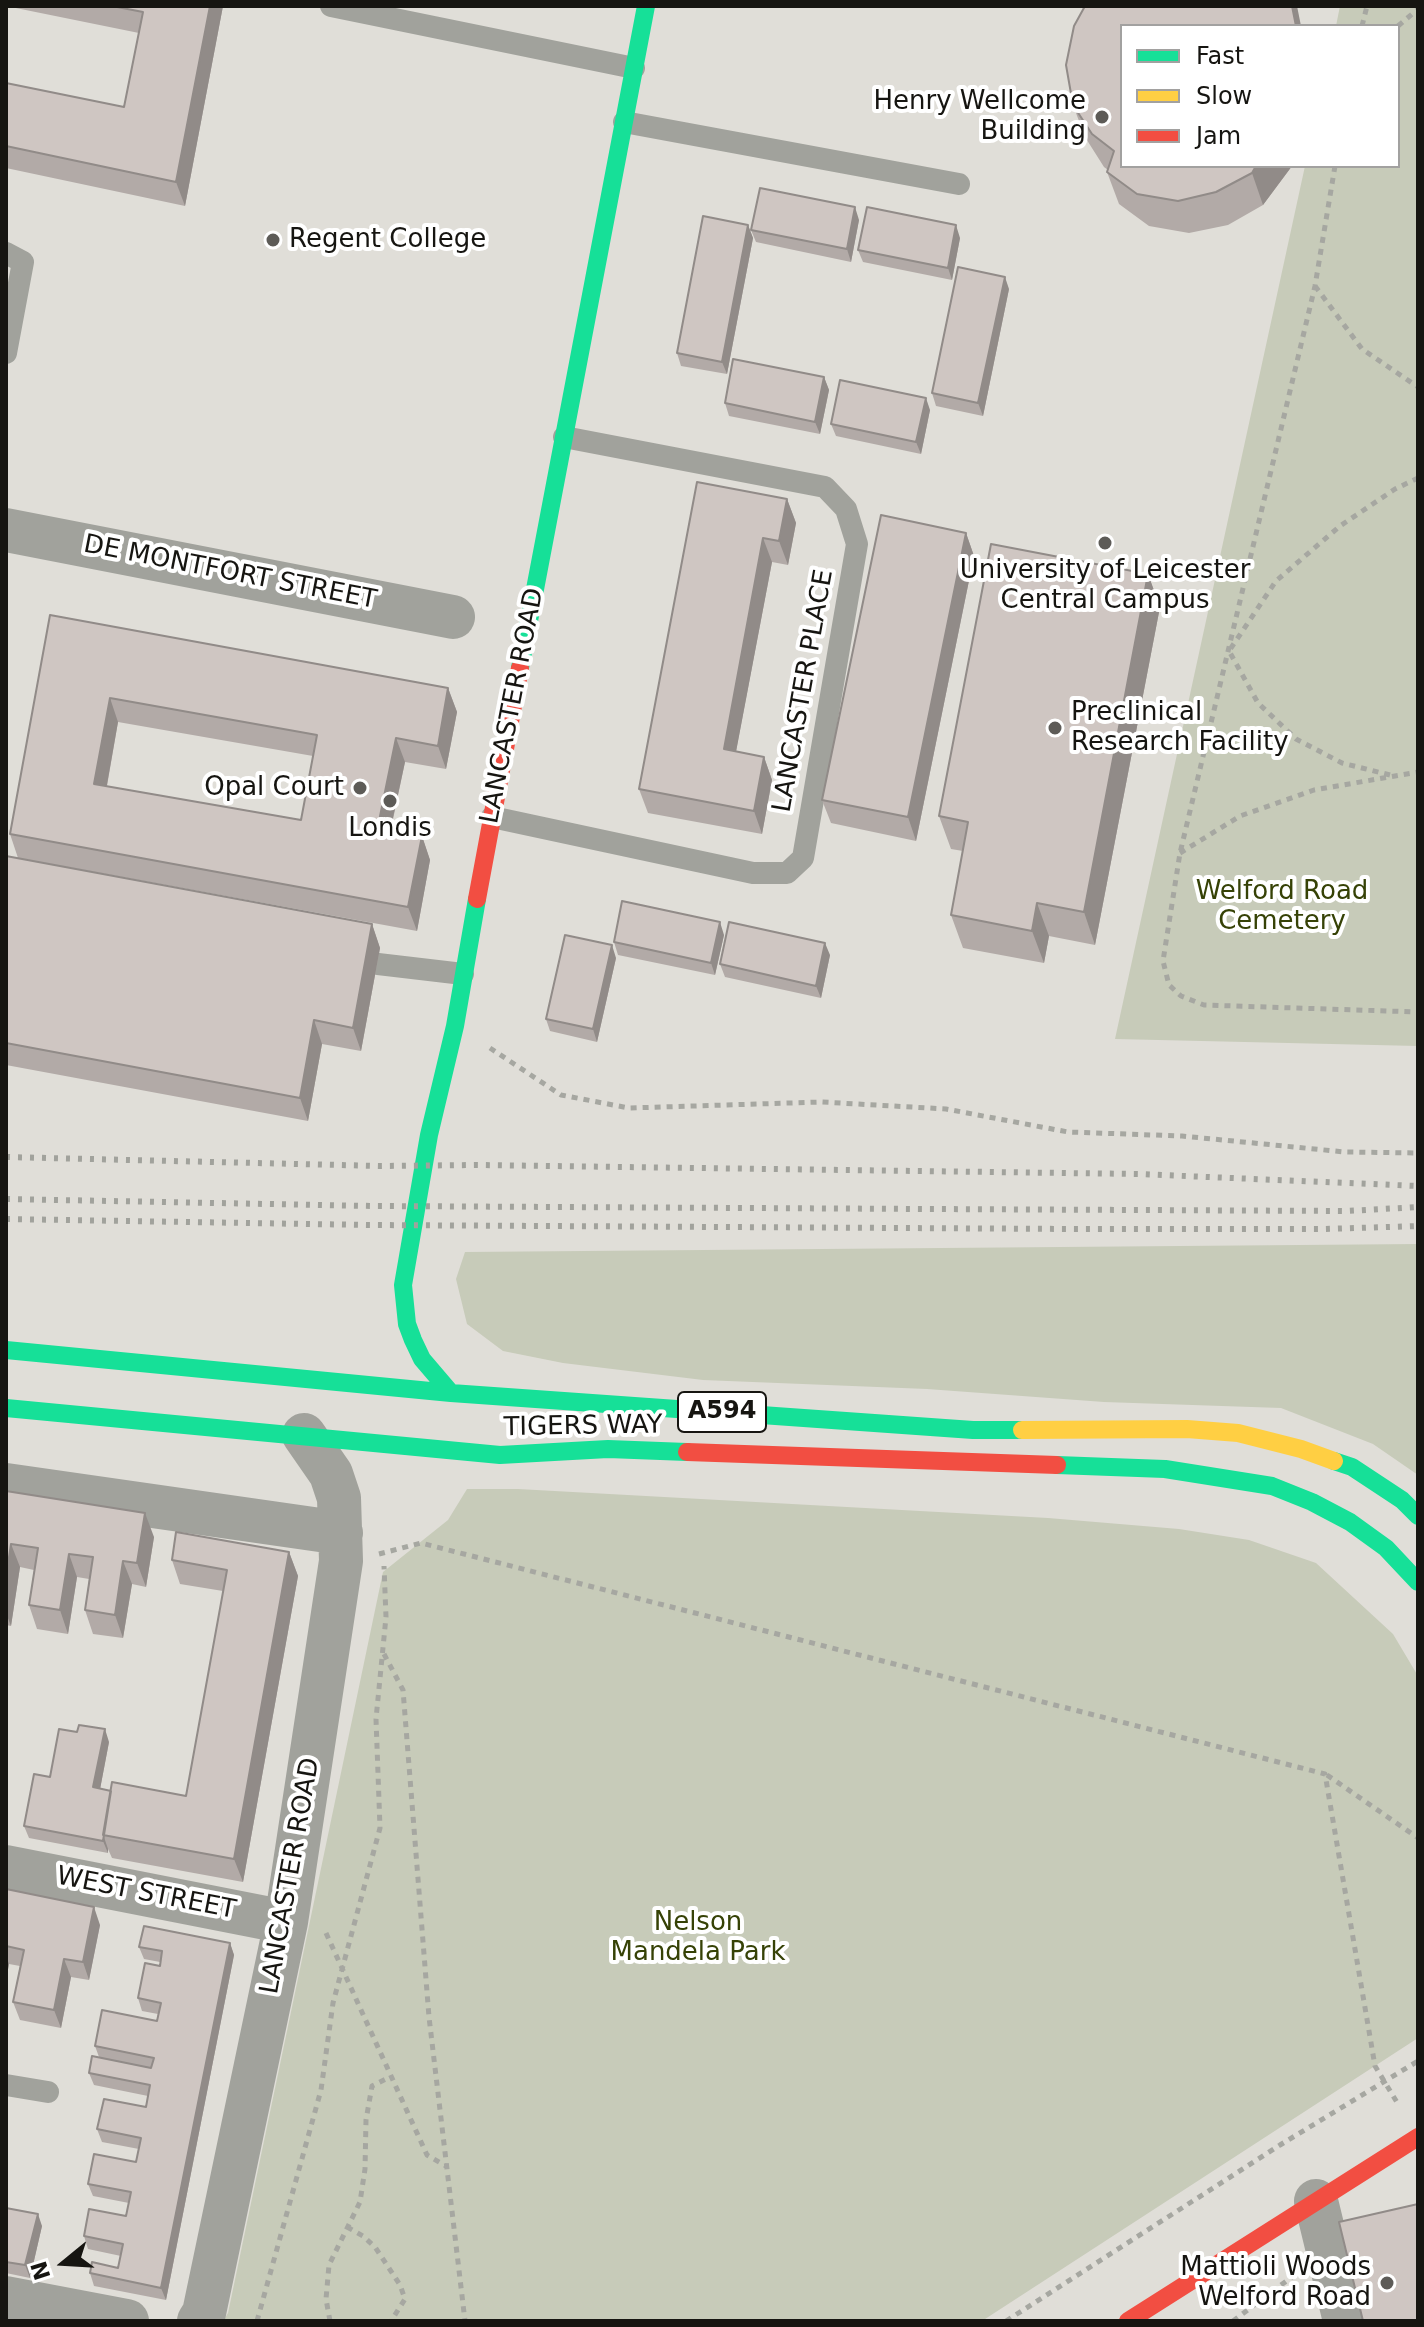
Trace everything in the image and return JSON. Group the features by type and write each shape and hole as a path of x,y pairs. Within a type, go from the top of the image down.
{"main road":[{"name":"LANCASTER ROAD","path":"451,1393 422,1359 413,1340 407,1324 403,1285 429,1135 455,1026 646,6"},
{"name":"TIGERS WAY","path":"6,1350 451,1393 973,1430 1187,1429 1238,1433 1301,1449 1352,1467 1402,1500 1418,1516"},
{"name":"TIGERS WAY","path":"6,1408 500,1455 608,1449 1165,1469 1272,1486 1312,1502 1350,1522 1386,1548 1418,1582"},
{"path":"1128,2321 1418,2137"}],"street":[{"name":"DE MONTFORT STREET","path":"6,530 453,617"},
{"name":"LANCASTER ROAD","path":"199,2321 204,2313 286,1922 341,1561 339,1498 331,1474 304,1435"},
{"path":"6,1485 341,1533"},
{"name":"WEST STREET","path":"6,1867 286,1922"},
{"path":"1316,2201 1345,2321"},
{"path":"6,2298 127,2321"}],"lane":[{"path":"331,6 634,68"},
{"path":"624,122 959,184"},
{"path":"6,253 23,262 6,353"},
{"name":"LANCASTER PLACE","path":"492,817 753,873 787,873 803,858 857,544 846,509 825,487 564,437"},
{"path":"378,964 463,974"},
{"path":"6,2085 48,2092"}],"path":[{"path":"1400,24 1418,9"},
{"path":"1335,168 1315,286 1180,853 1163,961 1169,985 1181,996 1204,1005 1418,1012"},
{"path":"1315,286 1362,349 1418,387"},
{"path":"1229,651 1276,581 1340,526 1395,489 1418,478"},
{"path":"1229,651 1258,703 1296,739 1342,763 1390,775"},
{"path":"1180,853 1240,816 1314,790 1418,772"},
{"path":"455,1026 561,1095 629,1108 822,1102 946,1109 1068,1132 1182,1136 1345,1152 1418,1153"},
{"path":"257,2321 321,2090 333,2003 380,1828 376,1719 386,1617 384,1553 421,1543 1325,1774 1418,1838"},
{"path":"382,1652 403,1690 420,1916 465,2321"},
{"path":"1325,1774 1375,2066 1402,2109"},
{"path":"286,1922 325,1931 427,2155 447,2166"},
{"path":"1006,2321 1280,2145 1418,2061"},
{"path":"330,2321 326,2299 329,2265 360,2202 365,2169 366,2120 372,2086 390,2077"},
{"path":"347,2227 375,2247 400,2285 405,2299 391,2321"}],"green space":[{"name":"Welford Road Cemetery","path":"1340,6 1418,6 1418,1046 1115,1039 1305,168 1400,168 1400,24 1336,24"},
{"path":"1418,1244 1418,1475 1373,1444 1281,1408 1104,1402 927,1389 703,1380 563,1363 503,1351 467,1324 456,1279 465,1252"},
{"name":"Nelson Mandela Park","path":"467,1489 518,1489 1048,1518 1179,1529 1249,1540 1316,1563 1393,1634 1418,1676 1418,2038 982,2321 223,2321 228,2313 383,1572 448,1520"}],"building":[{"path":"112,6 210,6 176,182 6,146 6,83 124,107 143,12"},
{"name":"Henry Wellcome Building","path":"1085,6 1292,6 1296,24 1120,24 1120,168 1255,168 1252,173 1216,192 1178,201 1137,194 1107,172 1114,151 1092,134 1073,105 1066,65 1074,26"},
{"path":"760,188 855,207 847,249 751,230"},
{"path":"867,207 956,225 948,268 858,250"},
{"path":"703,216 748,225 722,362 677,353"},
{"path":"958,267 1005,277 978,403 932,393"},
{"path":"733,359 824,377 815,422 725,403"},
{"path":"840,380 926,398 916,442 831,424"},
{"path":"697,482 787,499 779,541 763,538 724,749 764,757 754,811 639,789"},
{"path":"881,515 966,533 908,817 822,800"},
{"name":"Preclinical Research Facility","path":"991,544 1148,574 1084,912 1037,903 1032,931 951,915 968,822 939,816"},
{"name":"Opal Court","path":"50,615 448,688 438,746 396,738 378,826 422,836 408,907 10,834","holes":["110,698 317,735 301,820 94,784"]},
{"path":"6,856 372,924 353,1028 314,1020 300,1098 6,1043"},
{"path":"622,901 720,922 711,963 614,942"},
{"path":"729,922 825,943 816,986 720,964"},
{"path":"565,935 612,945 593,1029 546,1019"},
{"path":"6,1491 145,1513 137,1563 123,1561 115,1615 85,1610 93,1557 69,1554 60,1610 29,1605 38,1548 11,1544 6,1577"},
{"path":"176,1532 289,1552 234,1859 103,1835 112,1782 186,1796 227,1570 172,1560"},
{"path":"79,1725 105,1729 93,1787 111,1791 103,1841 24,1826 34,1774 50,1777 59,1729 77,1732"},
{"path":"6,1889 94,1907 83,1962 64,1959 54,2010 13,2002 24,1950 6,1946"},
{"path":"144,1926 230,1943 161,2288 90,2273 92,2262 118,2268 123,2244 84,2236 89,2209 126,2216 131,2192 88,2184 94,2154 136,2162 141,2138 97,2129 104,2099 146,2107 150,2085 89,2073 92,2056 151,2068 154,2058 95,2046 102,2010 157,2021 161,2003 138,1998 145,1963 160,1966 162,1951 139,1947"},
{"name":"Mattioli Woods Welford Road","path":"1418,2204 1418,2321 1363,2321 1339,2222"},
{"path":"6,2208 38,2214 25,2265 6,2262"}],"railway":[{"path":"6,1157 381,1166 1138,1174 1418,1186"},
{"path":"6,1199 373,1206 1347,1211 1418,1207"},
{"path":"6,1219 369,1225 1074,1229 1418,1226"}],"traffic: fast":[{"path":"520,668 646,6"},
{"path":"451,1393 422,1359 413,1340 407,1324 403,1285 429,1135 455,1026 477,899"},
{"path":"6,1350 451,1393 973,1430 1022,1430"},
{"path":"6,1408 500,1455 608,1449 687,1452"},
{"path":"1334,1461 1352,1467 1402,1500 1418,1516"},
{"path":"1057,1465 1165,1469 1272,1486 1350,1522 1386,1548 1418,1582"}],"traffic: slow":[{"path":"1022,1430 1187,1429 1238,1433 1334,1461"}],"traffic: jam":[{"path":"477,899 520,668"},
{"path":"687,1452 1057,1465"},
{"path":"1128,2321 1418,2137"}],"place":[{"name":"Henry Wellcome Building","path":"1102,117"},
{"name":"Regent College","path":"273,240"},
{"name":"University of Leicester Central Campus","path":"1105,543"},
{"name":"Preclinical Research Facility","path":"1055,728"},
{"name":"Opal Court","path":"360,788"},
{"name":"Londis","path":"390,801"},
{"name":"Mattioli Woods Welford Road","path":"1387,2283"}]}
